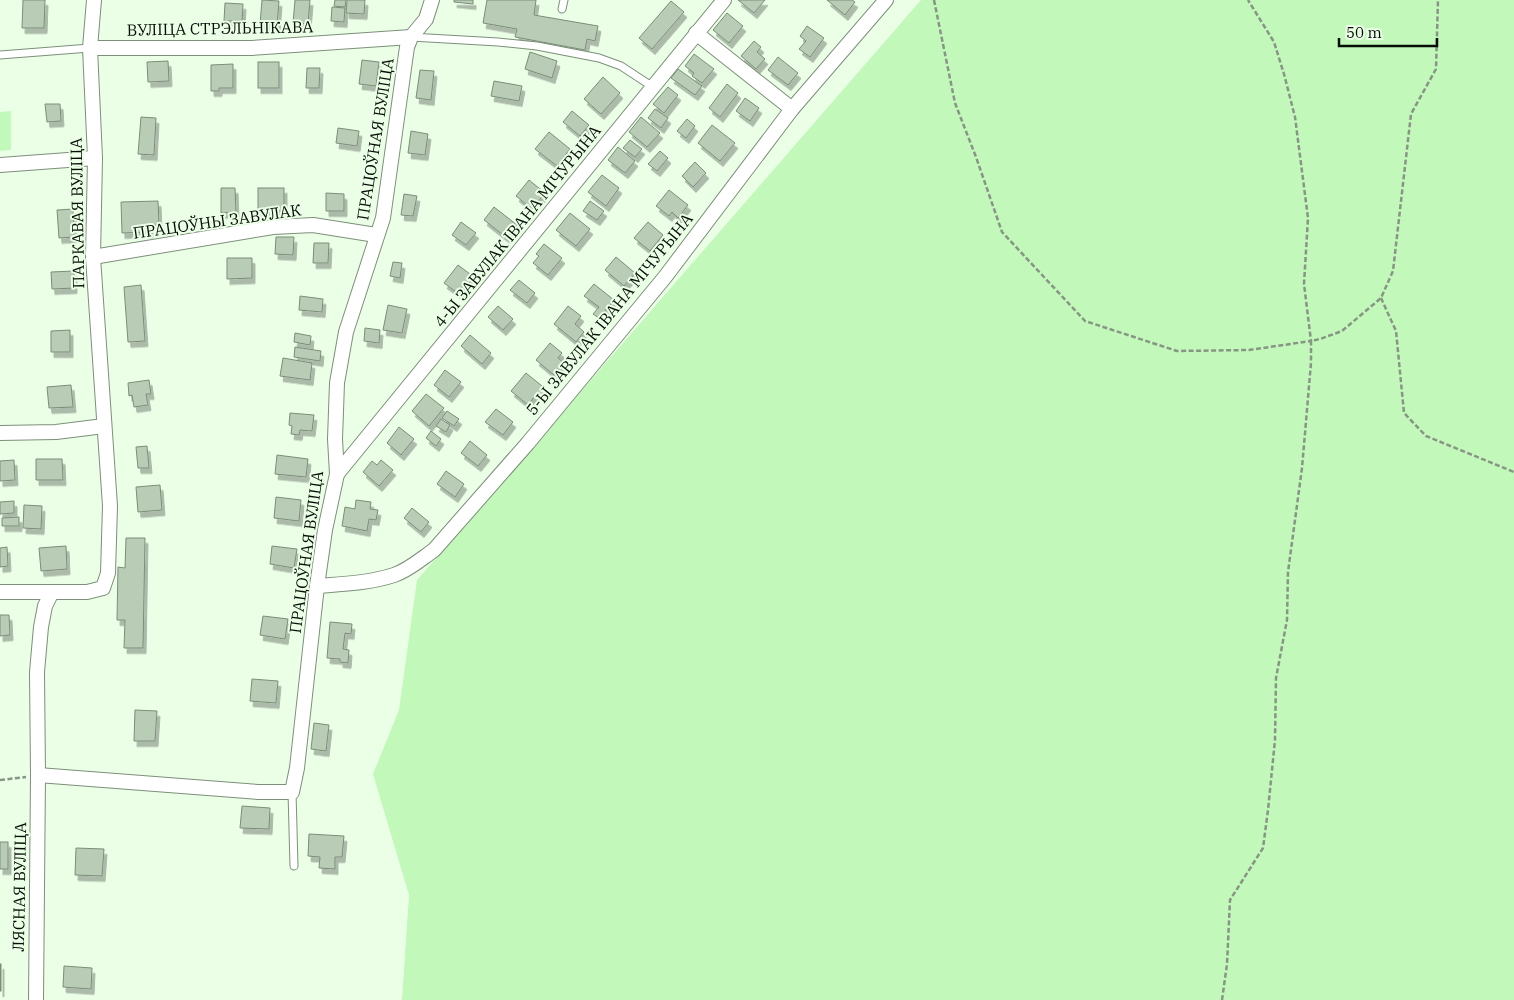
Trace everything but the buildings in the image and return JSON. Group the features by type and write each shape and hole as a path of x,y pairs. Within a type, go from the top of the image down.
{"street":[{"name":"ПАРКАВАЯ ВУЛІЦА","path":"52,592 87,592 103,588 108,573 110,506 92,257 95,158 90,48 94,0"},
{"name":"ПРАЦОЎНАЯ ВУЛІЦА","path":"292,792 298,768 317,586 336,474 337,383 346,332 383,218 407,47 411,37 426,19 432,0"},
{"name":"4-Ы ЗАВУЛАК ІВАНА МІЧУРЫНА","path":"336,474 724,0"},
{"name":"5-Ы ЗАВУЛАК ІВАНА МІЧУРЫНА","path":"317,586 371,580 395,574 415,564 434,550 528,443 666,277 792,109 886,0"},
{"path":"696,33 792,109"},
{"name":"ВУЛІЦА СТРЭЛЬНІКАВА","path":"90,48 251,48 411,37"},
{"path":"0,165 95,158"},
{"name":"ПРАЦОЎНЫ ЗАВУЛАК","path":"92,257 273,227 314,225 376,235"},
{"path":"0,433 56,432 104,426"},
{"path":"335,439 357,450"},
{"path":"0,592 52,592"},
{"name":"ЛЯСНАЯ ВУЛІЦА","path":"36,1000 37,672 44,606 52,592"},
{"path":"38,775 258,792 292,792"}],"lane":[{"path":"562,9 564,0"},
{"path":"411,37 537,46 598,58 621,66 653,87"},
{"path":"0,55 90,48"},
{"path":"0,49 8,53"},
{"path":"292,792 294,866"}],"path":[{"path":"934,0 955,103 1002,232 1085,321 1177,351 1249,350 1320,339 1342,331 1381,298 1393,271 1411,114 1436,69 1438,0"},
{"path":"1222,1000 1230,900 1263,848 1275,740 1276,678 1287,620 1288,572 1302,468 1311,362 1311,341 1304,284 1308,218 1295,116 1274,42 1248,0"},
{"path":"1381,298 1396,331 1404,413 1426,436 1514,472"},
{"path":"0,780 38,775"}],"green space":[{"path":"921,0 1514,0 1514,1000 402,1000 409,895 373,774 399,710 417,580"},
{"path":"11,111 11,150 0,151 0,112"}]}
